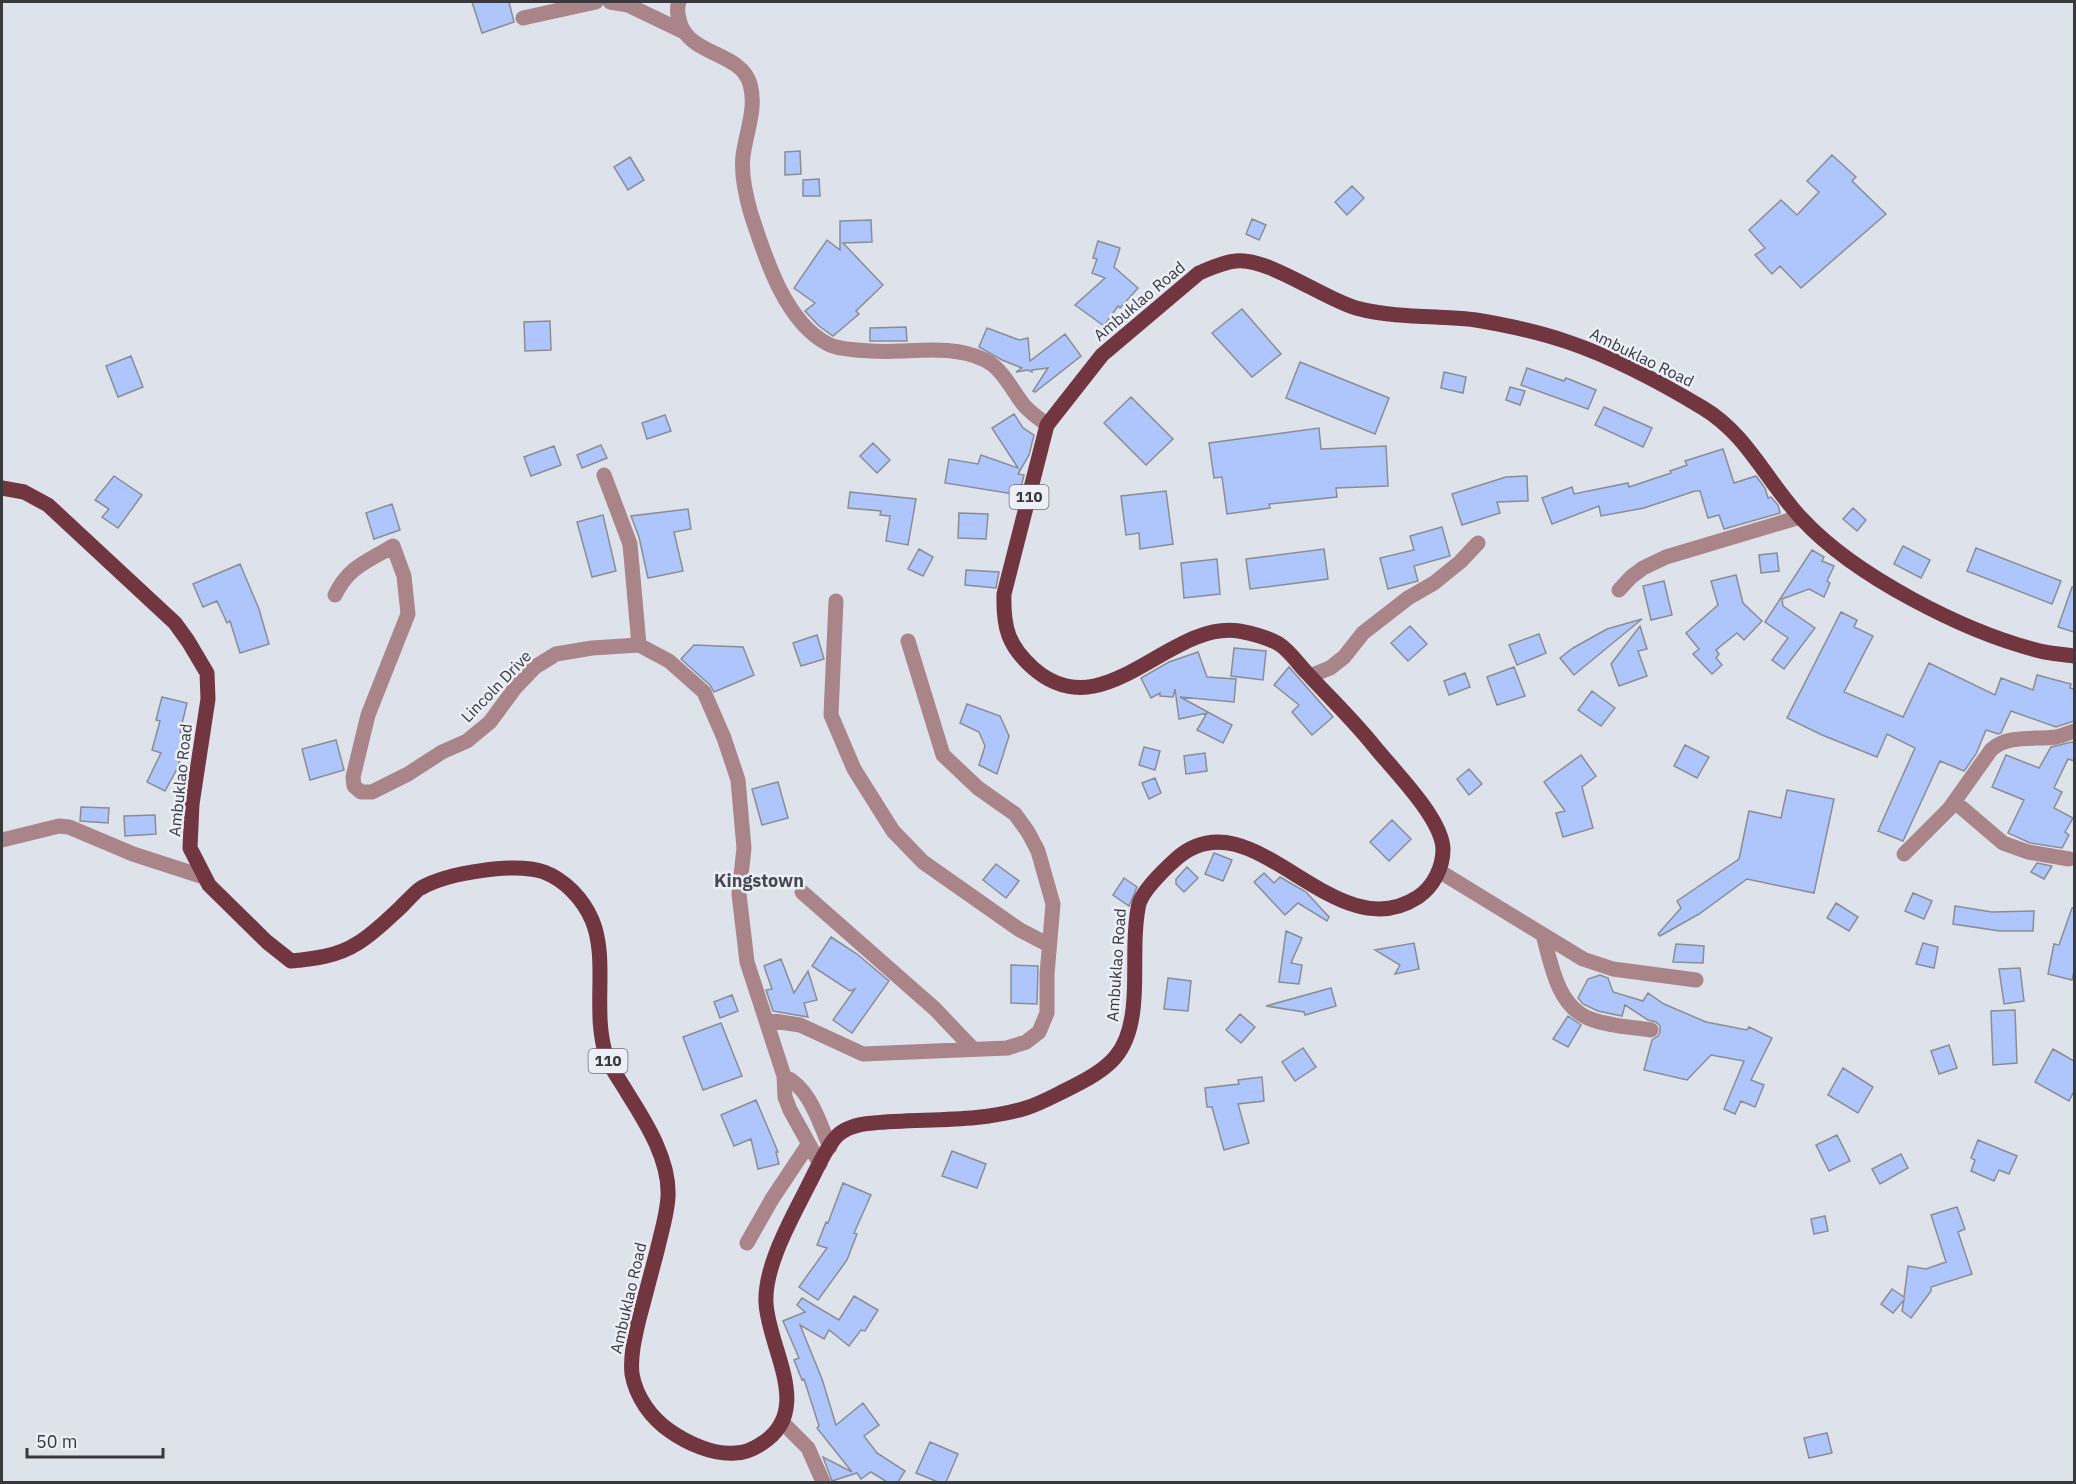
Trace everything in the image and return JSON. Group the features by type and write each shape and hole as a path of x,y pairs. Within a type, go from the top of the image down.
{"main road":[{"name":"Ambuklao Road","path":"2,488 24,492 48,505 175,623 188,640 207,673 208,699 192,804 190,848 208,885 267,942 291,961 334,954 359,943 420,888 454,876 503,868 543,872 573,891 586,906 597,930 599,1024 608,1060 641,1115 665,1167 669,1191 666,1216 636,1332 631,1369 637,1389 648,1411 661,1424 677,1436 699,1446 719,1452 740,1454 771,1438 782,1422 787,1405 785,1382 766,1310 766,1291 772,1268 789,1225 819,1164 838,1133 857,1124 912,1119 964,1119 997,1115 1031,1107 1094,1077 1112,1064 1131,1026 1134,998 1134,944 1139,902 1161,872 1188,848 1215,841 1244,848 1266,857 1356,908 1376,910 1396,907 1415,900 1431,886 1439,870 1443,854 1442,839 1431,816 1363,733 1280,645 1233,629 1203,634 1120,678 1082,688 1044,678 1013,648 1003,614 1004,594 1047,425 1102,355 1199,273 1217,265 1239,260 1267,267 1355,308 1396,315 1473,319 1568,342 1615,362 1666,386 1706,410 1730,428 1800,517 1859,567 1925,606 1991,635 2041,651 2074,656"}],"street":[{"path":"523,18 596,2"},
{"path":"610,2 628,5 682,31 697,45 736,65 750,83 751,122 743,156 750,212 773,275 798,321 829,345 879,352 925,350 960,352 986,360 1002,374 1024,407 1047,425"},
{"path":"679,2 677,7 682,31"},
{"path":"604,475 630,544 639,645 669,661 704,692 724,738 738,780 744,848 739,894 747,962 784,1076 785,1097 819,1164"},
{"path":"1619,590 1643,567 1666,557 1800,517"},
{"path":"1310,676 1330,668 1344,657 1363,633 1408,598 1434,583 1460,562 1478,543"},
{"name":"Lincoln Drive","path":"335,595 341,583 356,567 393,546 404,576 408,614 368,715 353,777 354,786 361,792 372,792 408,774 442,752 467,741 490,722 514,688 535,667 556,654 592,648 639,645"},
{"path":"836,601 831,715 854,770 893,831 923,862 1020,930 1049,945"},
{"path":"767,1020 800,1025 863,1054 1007,1048 1026,1042 1039,1032 1047,1013 1047,974 1053,904 1038,851 1015,814 978,788 943,755 908,640"},
{"path":"1904,854 1955,802 1991,750 1997,745 2023,739 2057,737 2074,731"},
{"path":"1955,802 2004,843 2028,852 2069,859"},
{"path":"2,840 59,826 69,827 133,854 204,877"},
{"path":"1439,870 1583,958 1613,969 1696,980"},
{"path":"802,892 935,1009 973,1049"},
{"path":"1543,935 1564,996 1575,1011 1588,1018 1651,1030"},
{"path":"784,1076 792,1079 805,1092 830,1147"},
{"path":"747,1243 771,1199 808,1145"},
{"path":"782,1422 808,1448 823,1482"}],"building":[{"path":"472,2 509,2 514,22 482,33"},
{"path":"800,151 801,174 785,175 785,152"},
{"path":"1832,155 1856,177 1852,181 1886,214 1801,288 1780,266 1772,274 1755,255 1765,248 1749,230 1781,200 1797,215 1819,192 1807,181"},
{"path":"630,157 644,180 628,190 614,167"},
{"path":"819,179 820,196 803,196 803,180"},
{"path":"1352,186 1364,198 1347,215 1335,202"},
{"path":"1252,219 1266,225 1259,240 1246,234"},
{"path":"871,220 872,242 843,243 883,285 856,311 859,314 833,336 819,326 805,311 815,303 794,288 827,240 840,250 840,221"},
{"path":"1098,241 1120,248 1114,267 1138,288 1120,308 1118,306 1104,326 1075,305 1105,278 1092,273 1097,259 1093,258"},
{"path":"1242,309 1281,354 1252,377 1212,333"},
{"path":"550,321 551,350 525,351 524,322"},
{"path":"906,327 907,341 870,341 870,328"},
{"path":"987,328 1019,340 1028,338 1030,361 1065,334 1081,356 1035,392 1033,391 1048,368 1032,370 1032,372 1028,370 1016,372 1022,368 979,347"},
{"path":"131,356 143,387 118,397 106,366"},
{"path":"1300,362 1389,398 1375,434 1286,398"},
{"path":"1527,368 1564,381 1566,378 1596,390 1588,409 1521,385"},
{"path":"1444,372 1466,377 1463,393 1441,388"},
{"path":"1510,387 1525,391 1520,405 1506,400"},
{"path":"1131,397 1173,439 1146,465 1104,423"},
{"path":"1604,407 1652,428 1643,447 1595,425"},
{"path":"1014,414 1023,428 1034,435 1029,455 1018,474 1024,475 1019,495 945,483 949,459 978,464 981,455 1018,468 992,428"},
{"path":"665,415 671,431 647,439 642,423"},
{"path":"1319,428 1321,449 1386,446 1388,486 1336,488 1337,497 1269,504 1270,508 1227,514 1222,477 1214,478 1209,443"},
{"path":"873,443 890,460 877,473 860,456"},
{"path":"601,445 607,458 582,468 577,455"},
{"path":"554,446 561,465 531,476 524,457"},
{"path":"1723,449 1734,483 1756,476 1765,488 1768,498 1771,497 1778,505 1780,513 1724,529 1719,515 1708,518 1700,491 1695,491 1644,508 1601,516 1599,506 1552,524 1542,498 1572,487 1574,494 1628,483 1629,487 1671,473 1670,471 1687,465 1685,461"},
{"path":"114,476 142,495 118,528 102,517 109,509 95,500"},
{"path":"1527,476 1528,501 1497,502 1500,513 1462,525 1452,494 1506,477"},
{"path":"1166,491 1173,544 1140,549 1139,533 1126,535 1121,496"},
{"path":"850,492 916,499 908,545 886,541 890,516 880,515 881,511 848,508"},
{"path":"392,504 400,530 374,539 366,513"},
{"path":"1853,508 1866,520 1857,531 1843,519"},
{"path":"688,509 691,529 674,532 683,571 648,578 639,537 631,516"},
{"path":"959,513 988,514 986,539 958,538"},
{"path":"603,515 616,571 592,577 577,522"},
{"path":"1442,527 1450,556 1414,566 1418,581 1388,589 1380,558 1414,550 1410,536"},
{"path":"1903,546 1930,560 1921,578 1894,564"},
{"path":"1976,548 2061,581 2052,604 1967,571"},
{"path":"919,549 933,557 923,576 908,569"},
{"path":"1324,549 1328,579 1250,589 1246,559"},
{"path":"1812,550 1824,557 1822,561 1834,566 1827,581 1830,583 1824,597 1809,589 1782,599 1783,606 1815,628 1784,669 1772,660 1788,638 1765,622"},
{"path":"1777,553 1779,571 1761,573 1759,555"},
{"path":"1217,559 1220,594 1184,598 1181,563"},
{"path":"240,564 259,609 269,644 240,653 230,621 227,623 217,601 203,607 193,584"},
{"path":"966,570 999,572 996,588 965,585"},
{"path":"1736,575 1743,603 1762,621 1744,640 1737,633 1716,650 1719,654 1716,658 1722,665 1712,674 1693,654 1699,649 1686,633 1718,605 1711,581"},
{"path":"1664,581 1672,615 1651,620 1643,586"},
{"path":"2072,587 2074,587 2074,632 2058,627"},
{"path":"1841,612 1857,620 1854,627 1873,636 1844,692 1903,717 1929,663 1995,695 2001,678 2033,690 2037,675 2071,684 2070,688 2074,689 2074,721 2056,727 2011,711 2001,733 1986,730 1976,754 1964,771 1940,761 1903,841 1878,831 1915,748 1887,734 1877,757 1787,718"},
{"path":"1642,619 1574,675 1560,658 1607,629"},
{"path":"1410,626 1427,644 1408,661 1391,643"},
{"path":"1640,626 1647,649 1638,651 1647,676 1619,686 1611,664"},
{"path":"1539,634 1546,653 1517,665 1509,645"},
{"path":"817,635 824,659 801,666 793,643"},
{"path":"694,645 743,647 754,675 714,692 710,685 681,659"},
{"path":"1234,648 1266,651 1263,680 1231,676"},
{"path":"1198,652 1207,677 1236,679 1234,702 1180,697 1232,725 1223,743 1197,730 1207,713 1179,719 1175,689 1173,697 1160,696 1160,693 1151,698 1141,678 1169,662"},
{"path":"1289,667 1333,717 1312,735 1292,712 1299,705 1274,685"},
{"path":"1514,667 1525,696 1497,705 1487,677"},
{"path":"1465,673 1470,687 1449,695 1444,681"},
{"path":"1592,691 1615,708 1601,726 1578,710"},
{"path":"162,697 187,703 180,732 187,734 178,767 165,791 147,782 161,753 152,750 160,721 156,720"},
{"path":"967,704 1000,716 1009,736 997,774 979,765 985,746 979,732 960,723"},
{"path":"336,740 344,770 310,780 302,749"},
{"path":"2074,743 2074,761 2068,759 2054,788 2062,792 2054,808 2073,818 2065,832 2069,835 2062,848 2030,843 2008,833 2024,800 1992,787 2006,755 2039,768 2051,747"},
{"path":"1685,745 1709,757 1697,778 1674,766"},
{"path":"1144,747 1160,751 1155,770 1139,765"},
{"path":"1205,753 1207,771 1186,774 1184,756"},
{"path":"1581,755 1596,776 1582,787 1593,828 1563,837 1556,813 1565,811 1544,782"},
{"path":"1469,769 1482,784 1469,795 1457,779"},
{"path":"1155,778 1161,793 1149,799 1142,783"},
{"path":"778,782 788,818 762,825 752,789"},
{"path":"1787,790 1834,799 1814,893 1747,879 1699,914 1660,936 1658,934 1681,908 1677,901 1739,859 1749,811 1781,818"},
{"path":"81,807 109,808 108,823 80,821"},
{"path":"155,815 156,834 125,836 124,816"},
{"path":"1392,820 1411,839 1389,861 1370,842"},
{"path":"1214,853 1232,860 1223,881 1205,874"},
{"path":"2037,863 2052,866 2044,879 2031,872"},
{"path":"996,864 1019,881 1006,898 983,880"},
{"path":"1187,867 1198,878 1184,892 1176,884 1176,879"},
{"path":"1264,873 1274,883 1280,877 1306,892 1329,917 1327,921 1298,903 1285,915 1254,882"},
{"path":"1124,878 1137,887 1129,906 1113,895"},
{"path":"1913,893 1932,901 1924,919 1905,911"},
{"path":"1836,903 1858,917 1849,931 1827,918"},
{"path":"1955,906 1992,912 2034,911 2033,931 2000,931 1953,924"},
{"path":"2072,908 2074,908 2074,971 2072,980 2048,974 2054,944 2059,945"},
{"path":"1286,931 1302,938 1291,963 1302,965 1299,984 1279,982"},
{"path":"831,937 857,954 889,981 852,1033 833,1020 855,989 850,991 812,966"},
{"path":"1414,943 1419,969 1395,974 1400,965 1375,950"},
{"path":"1923,943 1938,947 1934,968 1916,964"},
{"path":"1676,944 1704,946 1703,963 1673,962"},
{"path":"781,959 794,993 808,971 817,1000 804,1003 808,1017 773,1011 766,990 772,989 764,966"},
{"path":"1011,965 1038,966 1037,1004 1011,1003"},
{"path":"2020,968 2024,1001 2004,1004 1999,969"},
{"path":"1600,975 1608,978 1613,992 1643,1001 1648,993 1664,1004 1706,1022 1747,1030 1749,1027 1772,1038 1751,1080 1764,1085 1755,1107 1741,1101 1735,1114 1724,1109 1744,1061 1711,1055 1687,1080 1644,1070 1652,1040 1658,1036 1660,1026 1625,1005 1622,1016 1598,1011 1583,1004 1578,998 1588,979"},
{"path":"1168,978 1191,981 1188,1011 1164,1009"},
{"path":"1331,988 1336,1006 1305,1015 1304,1012 1266,1006"},
{"path":"732,995 738,1011 720,1018 714,1002"},
{"path":"2015,1010 2017,1063 1993,1065 1991,1011"},
{"path":"1240,1014 1255,1027 1241,1043 1226,1030"},
{"path":"1568,1016 1581,1025 1568,1047 1553,1039"},
{"path":"721,1023 742,1076 703,1090 683,1037"},
{"path":"1949,1045 1957,1068 1939,1074 1931,1051"},
{"path":"1303,1048 1316,1067 1295,1081 1282,1062"},
{"path":"2053,1049 2074,1061 2074,1091 2069,1101 2035,1082"},
{"path":"1843,1068 1873,1087 1858,1113 1828,1095"},
{"path":"1262,1077 1264,1101 1238,1104 1249,1143 1224,1150 1212,1107 1207,1107 1205,1088 1239,1084 1238,1080"},
{"path":"756,1100 778,1152 776,1152 779,1164 758,1169 751,1139 734,1146 721,1115"},
{"path":"1837,1135 1850,1161 1829,1171 1816,1145"},
{"path":"1978,1140 2017,1156 2009,1174 1999,1170 1994,1181 1971,1171 1975,1160 1971,1158"},
{"path":"952,1151 986,1164 977,1188 942,1176"},
{"path":"1901,1154 1908,1168 1880,1184 1872,1169"},
{"path":"843,1183 871,1195 854,1233 857,1234 847,1260 818,1300 799,1287 827,1248 817,1245"},
{"path":"1957,1207 1965,1229 1958,1232 1972,1274 1931,1287 1931,1291 1911,1318 1902,1311 1904,1300 1893,1313 1881,1304 1892,1289 1904,1297 1908,1266 1926,1269 1946,1262 1931,1215"},
{"path":"1825,1216 1828,1231 1814,1234 1811,1219"},
{"path":"854,1296 878,1310 865,1331 861,1330 849,1346 829,1330 824,1339 800,1325 822,1379 836,1425 863,1403 879,1425 864,1436 877,1453 905,1471 898,1482 887,1482 871,1472 861,1479 857,1473 832,1481 823,1457 852,1472 817,1428 819,1426 804,1379 802,1380 794,1360 799,1358 783,1321 805,1312 797,1305 802,1298 839,1320"},
{"path":"1827,1433 1832,1453 1809,1458 1804,1438"},
{"path":"930,1442 958,1454 946,1482 938,1482 916,1473"}],"district":[{"name":"Kingstown","path":"759,881"}]}
